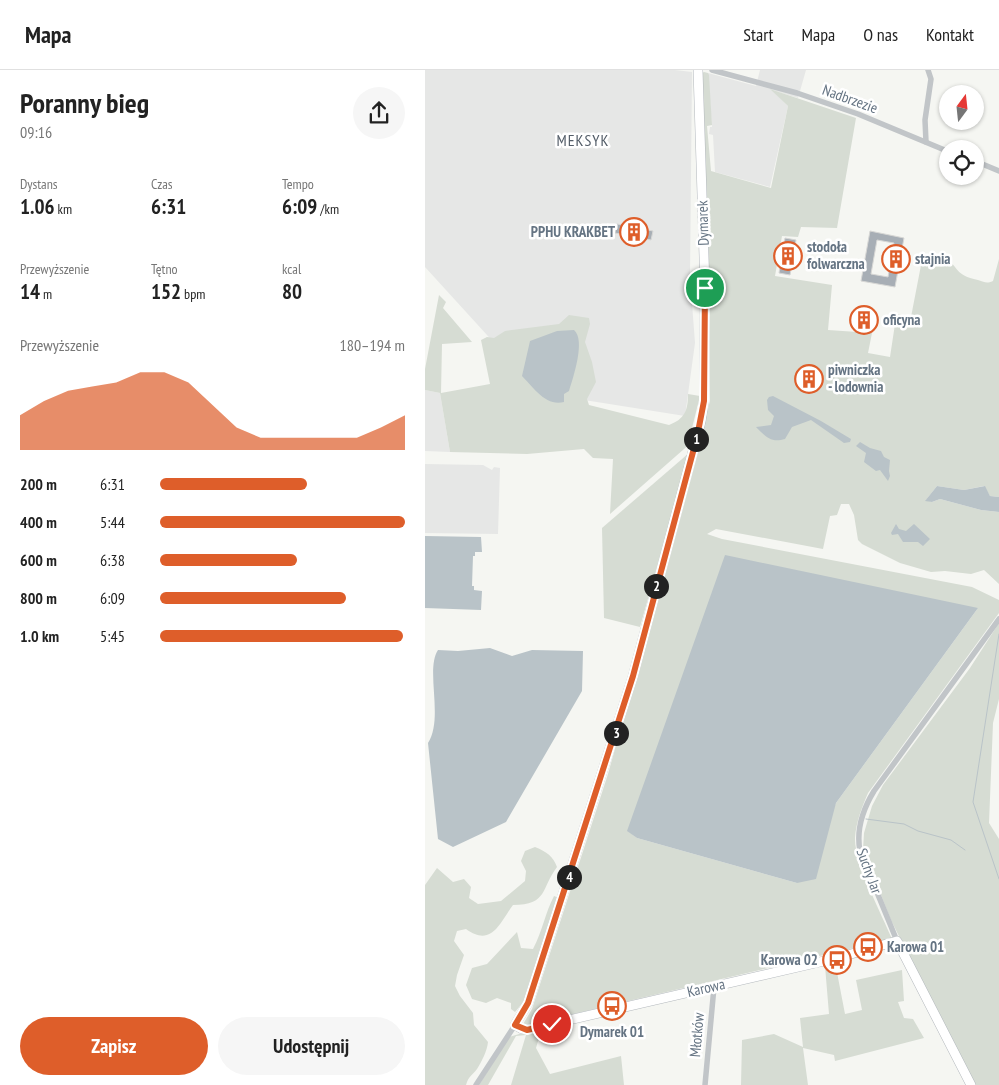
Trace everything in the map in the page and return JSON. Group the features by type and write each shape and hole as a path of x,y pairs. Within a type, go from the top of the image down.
{"street":[{"name":"Dymarek","path":"476,1085 528,1003 633,676 701,421 704,401 705,288 698,70"},
{"name":"Nadbrzezie","path":"712,70 797,93 858,114 939,148"},
{"path":"926,142 925,120 931,79 928,70"},
{"path":"984,165 999,171"},
{"name":"Suchy Jar","path":"971,1085 897,941 860,851 859,831 864,811 874,791 999,619"},
{"name":"Karowa","path":"515,1025 522,1030 529,1030 844,956 897,941"},
{"name":"Młotków","path":"705,1085 714,987"}],"shaded area":[{"path":"425,70 675,70 692,72 690,277 695,343 685,416 540,393 425,267"},
{"path":"760,70 806,70 798,98 772,90 788,106 770,187 715,172 713,135 709,134 710,127 712,127 708,73 756,86"},
{"path":"702,73 708,73 709,75 712,125 707,126 711,171 771,188 788,106 770,89 856,118 837,228 801,227 798,237 782,236 775,276 832,285 828,330 872,333 868,353 890,357 895,324 892,323 894,313 911,317 922,260 937,264 932,258 933,255 943,255 965,276 987,283 993,281 999,259 999,497 990,496 984,486 964,490 937,486 926,500 932,502 940,499 981,510 999,512 999,584 984,570 971,574 945,571 931,572 900,563 862,544 858,540 854,515 849,504 841,504 837,515 830,516 823,549 716,529 707,534 722,539 972,587 999,600 999,613 868,793 860,815 855,838 859,861 869,889 892,939 522,1026 532,1009 608,774 689,484 710,401","holes":["978,608 836,803 797,883 637,838 628,831"]},
{"path":"439,295 446,302 443,308 472,342 442,344 441,393 490,384 481,340 487,337 494,338 505,331 559,324 569,315 589,318 590,324 585,342 596,382 587,399 589,405 669,425 679,420 685,413 688,394 700,396 692,428 692,442 610,514 613,459 593,458 584,449 527,454 450,452 440,393 425,390 425,369"},
{"path":"574,330 579,342 579,350 576,369 569,391 564,394 564,402 551,402 540,395 522,376 530,341 557,331"},
{"path":"425,390 440,393 450,452 425,451"},
{"path":"773,396 821,421 851,439 850,442 844,443 811,420 792,427 785,439 772,440 756,427 771,425 774,416 768,410 767,400"},
{"path":"860,442 870,448 881,451 884,457 890,460 890,476 888,481 880,470 876,471 864,462 866,453 856,446"},
{"path":"689,453 640,627 604,618 602,528"},
{"path":"425,464 483,465 492,470 494,467 500,468 498,534 425,533"},
{"path":"937,486 964,490 985,486 990,496 999,497 999,512 981,510 940,499 932,502 925,501"},
{"path":"896,524 899,529 906,531 914,524 930,539 923,546 918,542 903,542 898,534 892,535 891,533"},
{"path":"425,536 481,537 482,552 475,552 475,556 473,556 472,586 474,586 474,590 482,591 481,610 425,608"},
{"path":"725,555 978,608 836,803 816,879 797,883 637,838 627,831"},
{"path":"999,623 999,699 993,723 989,823 999,839 999,1085 973,1085 891,920 863,850 864,833 872,806 883,785 970,668"},
{"path":"490,648 512,656 532,650 583,651 582,691 506,822 453,847 438,839 428,743 432,733 435,708 434,659 438,650 458,651"},
{"path":"535,847 549,855 557,867 538,899 524,904 513,905 499,925 489,934 482,936 466,929 457,931 454,941 464,955 455,986 473,1013 474,1025 488,1042 487,1049 466,1085 425,1085 425,885 437,868 453,882 464,879 471,887 469,898 478,904 501,901 525,881 526,871 521,861 525,851"},
{"path":"554,896 559,898 525,1000 515,1012 511,1009 511,1003 497,998 486,1003 472,999 466,985 472,968 487,964 517,932 521,948 533,949"},
{"path":"835,962 845,1014 862,1010 856,980 902,970 904,1001 898,1002 904,1018 913,1019 924,1038 835,1061 834,1055 803,1048 808,1085 741,1085 742,1040 774,1034 803,1047 800,1018 829,1014 825,966"},
{"path":"541,1031 536,1048 550,1074 621,1056 624,1085 511,1085 526,1035 516,1036 488,1085 479,1085 509,1037 526,1032 527,1035"}],"building":[{"name":"PPHU KRAKBET","path":"617,224 653,231 651,240 615,233"},
{"name":"stajnia","path":"870,231 904,238 895,287 861,281","holes":["877,240 894,243 888,277 871,274"]},
{"name":"stodoła folwarczna","path":"785,238 796,240 790,275 779,273"},
{"name":"oficyna","path":"855,314 874,317 873,327 854,324"}],"waterway":[{"path":"999,634 973,802 999,879"},
{"path":"866,819 904,824 918,831 951,840 965,850"}],"place":[{"name":"PPHU KRAKBET","path":"634,232"},
{"name":"stodoła folwarczna","path":"788,256"},
{"name":"stajnia","path":"896,259"},
{"name":"oficyna","path":"864,320"},
{"name":"piwniczka - lodownia","path":"809,379"},
{"name":"Karowa 01","path":"868,947"},
{"name":"Karowa 02","path":"837,960"},
{"name":"Dymarek 01","path":"612,1006"}],"district":[{"name":"MEKSYK","path":"583,140"}],"route":[{"path":"552,1024 527,1030 515,1025 528,1003 633,676 697,437 704,401 705,288"}]}
